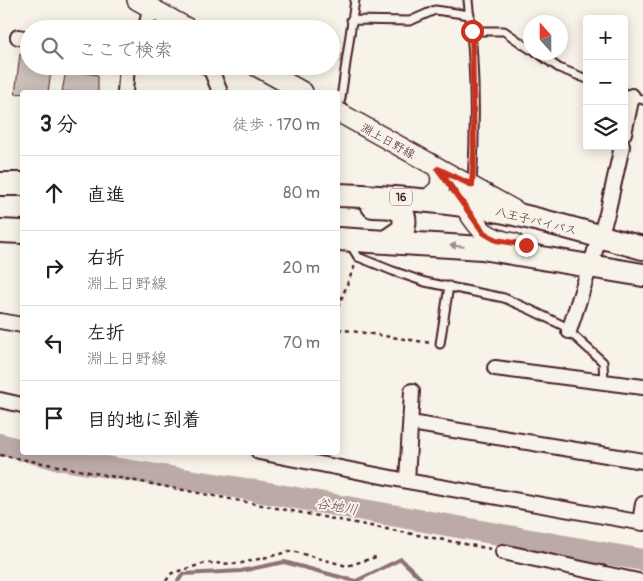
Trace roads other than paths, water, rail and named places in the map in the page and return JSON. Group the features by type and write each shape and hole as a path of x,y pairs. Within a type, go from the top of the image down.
{"highway":[{"path":"0,184 20,184"},
{"name":"八王子バイパス","path":"340,195 426,200 468,195 527,217 599,237 637,245"},
{"path":"340,204 392,206 401,210 405,221 403,230 387,241"},
{"path":"0,231 20,232"},
{"path":"348,245 387,241 482,248 589,264 643,275"}],"main road":[{"path":"143,4 172,20"},
{"path":"272,75 299,90"},
{"name":"淵上日野線","path":"340,113 438,169 468,195 481,229 492,239 526,245 589,264"},
{"path":"426,200 440,188 441,176 438,169"}],"street":[{"path":"143,4 145,20"},
{"path":"125,90 126,75"},
{"path":"213,75 219,90"},
{"path":"628,117 633,96"},
{"path":"569,331 589,264 607,214 621,150"},
{"path":"0,321 20,325"},
{"path":"495,368 643,387"},
{"path":"407,482 412,392"},
{"path":"0,400 20,405"},
{"path":"411,423 643,461"},
{"path":"274,455 407,482 641,523 643,504"},
{"path":"502,552 638,581"}],"lane":[{"path":"340,105 355,0"},
{"path":"468,0 472,31 474,152 468,195"},
{"path":"351,20 410,21 435,10 470,15"},
{"path":"472,31 504,30 523,44"},
{"path":"548,60 559,68 583,77"},
{"path":"348,245 425,282 504,298 562,325 603,362 604,382"},
{"path":"440,344 449,286"}],"waterway":[{"name":"谷地川","path":"0,444 20,449"},
{"name":"谷地川","path":"42,455 56,459 240,488 643,560"},
{"path":"601,570 608,553"},
{"path":"356,581 401,559 423,581"},
{"path":"178,581 183,574 241,571 284,562 355,581"}]}
